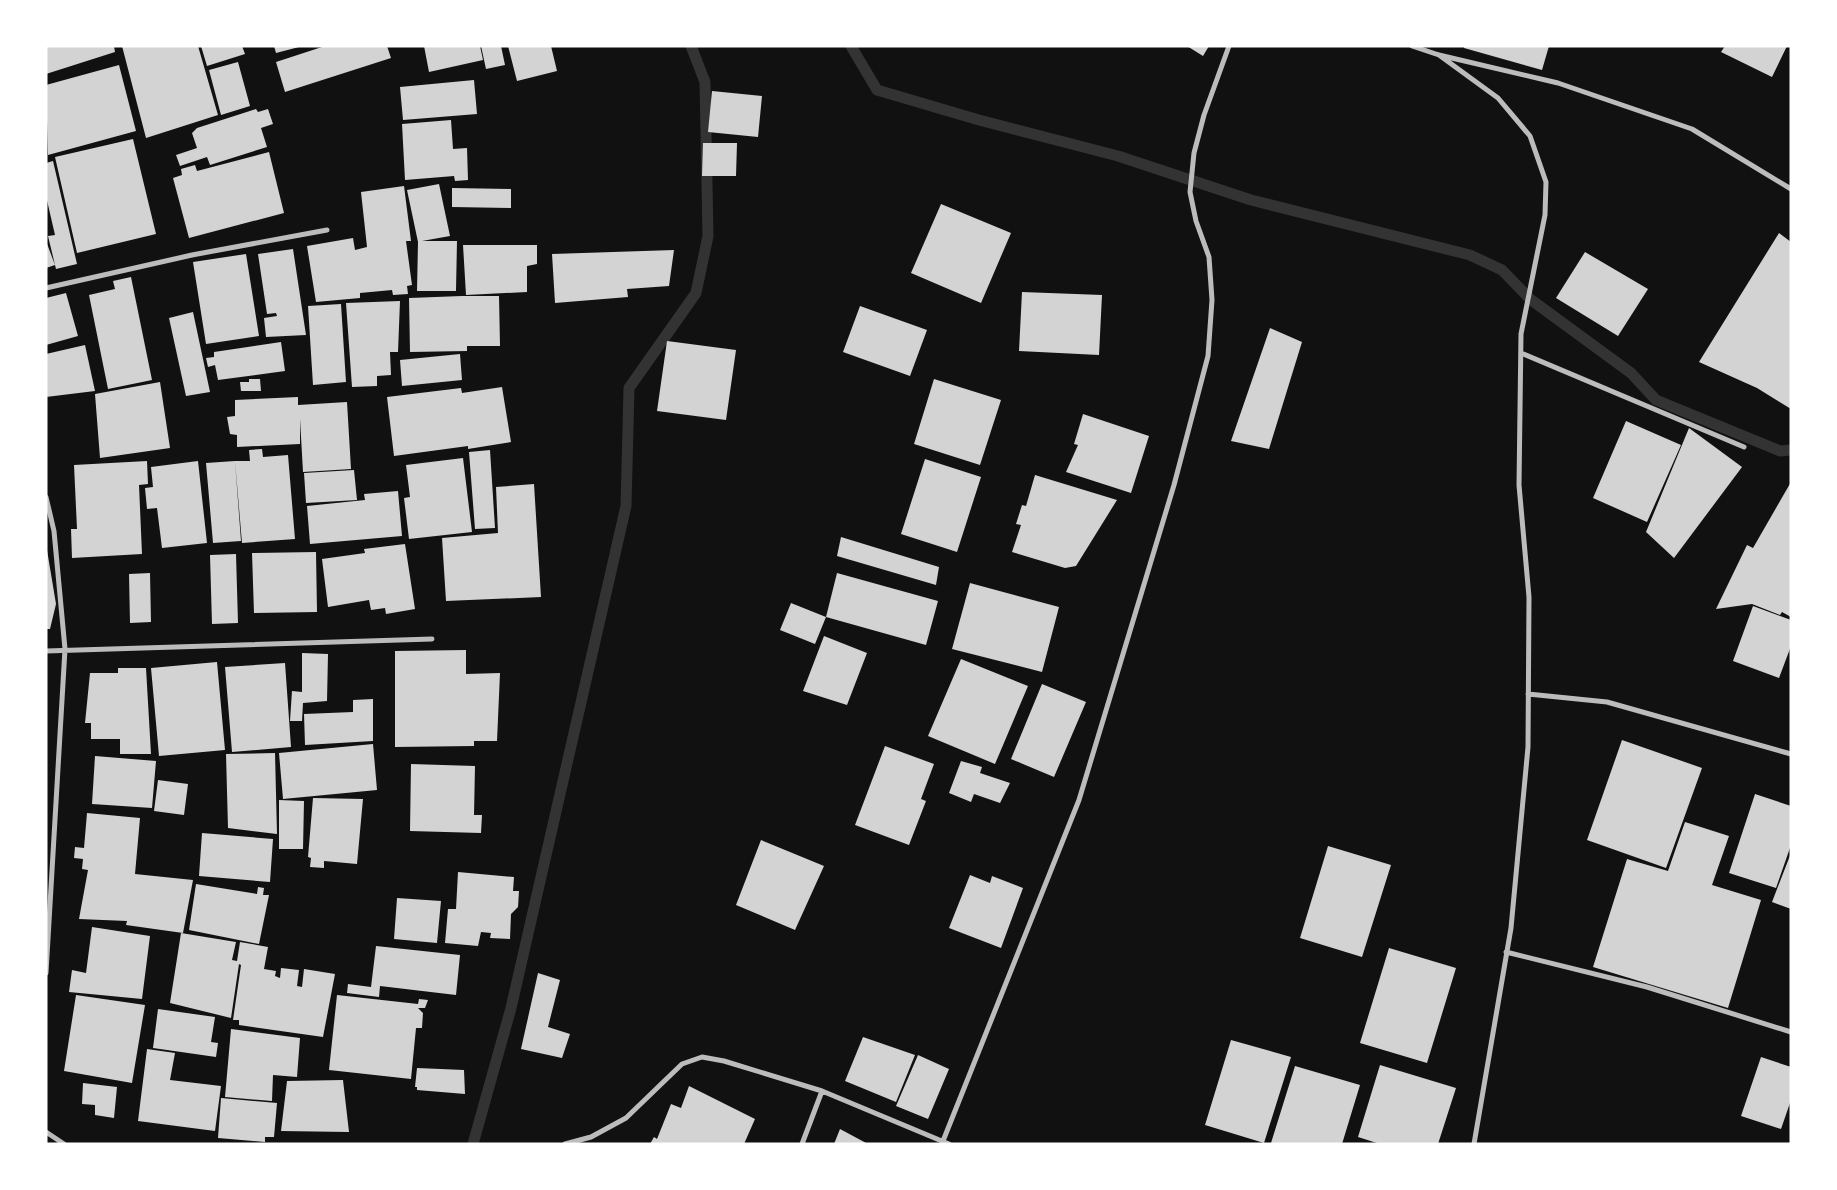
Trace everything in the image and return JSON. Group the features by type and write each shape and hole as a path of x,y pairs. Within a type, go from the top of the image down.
{"street":[{"path":"565,1144 591,1137 626,1118 682,1064 702,1057 724,1061 822,1091 946,1142 1078,800 1174,484 1205,365 1212,300 1209,257 1196,221 1190,192 1194,153 1204,115 1229,46"},
{"path":"1412,46 1440,56 1558,82 1692,129 1791,189"},
{"path":"1440,56 1498,98 1530,136 1546,182 1545,215 1521,334 1519,485 1529,597 1528,747 1511,928 1474,1144"},
{"path":"46,288 192,255 327,230"},
{"path":"1521,353 1744,447"},
{"path":"46,497 54,531 65,650 46,973"},
{"path":"46,651 432,639"},
{"path":"1528,694 1607,702 1791,754"},
{"path":"1506,952 1646,987 1791,1032"},
{"path":"802,1144 822,1091"},
{"path":"46,1132 64,1144"}],"building":[{"path":"46,46 114,46 115,52 46,74"},
{"path":"122,46 198,46 218,115 146,138"},
{"path":"201,46 242,46 245,54 207,66"},
{"path":"274,46 299,46 299,47 276,53"},
{"path":"325,46 387,46 391,58 285,92 276,62"},
{"path":"424,46 480,46 483,60 429,72"},
{"path":"481,46 501,46 505,65 486,69"},
{"path":"508,46 551,46 557,71 517,81"},
{"path":"1187,46 1209,46 1203,56"},
{"path":"1464,46 1549,46 1542,70 1464,48"},
{"path":"1725,46 1787,46 1772,77 1721,52"},
{"path":"238,62 250,106 221,115 209,70"},
{"path":"119,65 136,131 48,155 46,85"},
{"path":"474,80 477,114 403,120 400,87"},
{"path":"712,91 762,96 758,137 708,132"},
{"path":"256,109 258,112 268,109 273,124 261,128 267,147 210,165 207,157 180,166 176,155 197,148 192,133 197,128"},
{"path":"451,120 453,149 467,148 468,180 455,181 454,176 405,180 402,124"},
{"path":"133,139 156,234 77,253 55,157"},
{"path":"703,143 737,143 736,176 702,176"},
{"path":"269,152 284,213 189,238 173,178 182,175 181,169 195,165 197,171"},
{"path":"53,161 77,264 56,269 48,236 55,235 46,196 46,163"},
{"path":"439,184 450,236 422,241 457,241 456,291 417,291 418,242 407,190"},
{"path":"404,186 411,241 406,241 412,285 407,286 408,294 393,295 392,290 360,293 360,298 316,302 307,246 353,238 355,250 367,247 361,192"},
{"path":"452,188 511,189 511,208 452,207"},
{"path":"941,204 1011,233 981,303 911,273"},
{"path":"1779,233 1791,242 1791,409 1757,388 1699,362"},
{"path":"46,241 55,265 46,268"},
{"path":"463,245 537,245 537,264 527,266 527,292 466,295"},
{"path":"293,249 306,335 266,337 264,318 277,316 276,313 267,314 258,254"},
{"path":"674,250 669,286 627,289 628,297 555,303 552,254"},
{"path":"1585,252 1648,289 1618,336 1556,298"},
{"path":"246,254 259,336 206,344 193,262"},
{"path":"131,277 152,380 108,389 89,295 115,289 113,281"},
{"path":"1022,292 1102,295 1099,355 1019,351"},
{"path":"66,293 78,336 46,345 46,298"},
{"path":"499,296 500,346 467,346 467,351 410,352 409,298"},
{"path":"400,301 398,352 390,352 391,375 377,376 377,386 352,387 346,303"},
{"path":"341,304 346,382 313,385 308,306"},
{"path":"860,306 927,330 910,376 843,352"},
{"path":"193,312 210,392 186,396 169,318"},
{"path":"1270,328 1302,342 1269,449 1231,441"},
{"path":"667,341 736,350 726,420 657,411"},
{"path":"281,342 285,371 218,380 215,365 208,367 206,358 214,357 214,352"},
{"path":"85,345 95,391 46,397 46,354"},
{"path":"460,354 462,380 402,386 400,360"},
{"path":"249,379 260,379 261,391 241,391 240,382 249,382"},
{"path":"934,379 1001,400 980,465 914,444"},
{"path":"160,382 170,448 100,458 95,394"},
{"path":"502,387 511,442 468,449 468,446 394,456 387,397 461,388 462,393"},
{"path":"298,397 298,405 347,402 351,469 303,472 300,419 300,444 237,447 237,435 230,434 227,417 235,416 235,400"},
{"path":"1083,414 1149,436 1131,493 1066,472 1078,445 1074,444"},
{"path":"1626,421 1681,445 1647,522 1593,498"},
{"path":"1689,428 1742,467 1674,558 1646,532"},
{"path":"262,449 263,457 288,455 295,539 242,543 235,461 250,461 249,450"},
{"path":"490,450 495,528 475,529 469,452"},
{"path":"463,458 472,532 409,539 404,498 410,497 406,465"},
{"path":"925,459 981,477 957,552 901,534"},
{"path":"147,461 148,484 139,485 142,554 72,558 71,529 77,529 74,465"},
{"path":"198,461 207,543 162,548 157,508 147,509 145,488 153,487 151,467"},
{"path":"235,461 241,541 213,543 206,463"},
{"path":"354,470 357,500 306,503 304,473"},
{"path":"1035,475 1117,500 1076,566 1065,568 1012,552 1021,525 1016,524 1022,505 1026,506"},
{"path":"1791,482 1791,617 1782,612 1780,615 1752,604 1716,609 1747,545 1753,548"},
{"path":"534,484 541,597 446,601 442,538 498,533 496,487"},
{"path":"398,491 402,536 310,544 307,506 365,500 364,494"},
{"path":"841,537 939,567 936,585 837,556"},
{"path":"405,544 415,609 386,614 385,608 371,610 369,600 328,607 322,559 365,553 364,549"},
{"path":"47,550 56,604 50,629 46,629"},
{"path":"316,552 317,612 254,613 252,553"},
{"path":"236,554 238,623 212,624 210,555"},
{"path":"150,573 151,622 130,623 129,574"},
{"path":"837,573 938,601 926,645 826,617"},
{"path":"970,583 1059,607 1042,672 952,649"},
{"path":"791,603 826,617 815,644 780,630"},
{"path":"1753,606 1791,620 1791,646 1779,678 1733,661"},
{"path":"824,636 867,653 847,705 803,691"},
{"path":"466,650 466,674 500,673 497,741 474,741 474,746 395,747 395,651"},
{"path":"302,653 328,654 327,701 303,703 302,721 290,721 292,691 302,692"},
{"path":"961,659 1028,686 995,764 928,736"},
{"path":"217,662 225,750 159,756 151,668"},
{"path":"285,663 291,747 232,752 225,667"},
{"path":"118,668 146,668 151,754 120,754 120,739 91,739 91,723 85,723 90,673 118,673"},
{"path":"1042,684 1086,702 1054,777 1011,759"},
{"path":"373,699 373,741 305,745 304,714 353,712 353,700"},
{"path":"1622,740 1702,768 1666,868 1587,840"},
{"path":"373,744 377,790 283,799 279,753"},
{"path":"885,746 934,764 921,799 926,801 909,845 855,825"},
{"path":"275,753 277,834 228,828 226,754"},
{"path":"95,756 156,761 152,808 92,804"},
{"path":"961,761 982,767 980,773 1010,783 1000,803 974,794 971,802 949,793"},
{"path":"411,764 475,766 474,815 482,815 481,833 410,831"},
{"path":"158,780 188,784 184,815 154,811"},
{"path":"1755,794 1791,806 1791,845 1776,888 1729,873"},
{"path":"313,798 363,799 357,864 324,861 324,868 310,867 311,858 308,857"},
{"path":"279,800 304,801 303,849 279,849"},
{"path":"87,813 140,818 135,874 193,880 183,933 126,925 127,921 79,919 88,870 82,869 83,859 74,858 75,847 84,848"},
{"path":"1685,822 1729,836 1712,885 1761,900 1728,1008 1593,967 1627,859 1668,871"},
{"path":"202,833 273,839 270,882 199,876"},
{"path":"761,840 824,866 795,930 736,905"},
{"path":"1328,846 1391,865 1362,957 1300,938"},
{"path":"1791,853 1791,909 1772,902"},
{"path":"458,872 514,877 513,891 519,891 518,907 511,914 510,939 490,938 491,933 481,932 478,946 445,943 448,909 456,909"},
{"path":"970,875 990,883 992,876 1023,888 1001,948 949,928"},
{"path":"196,884 257,894 258,887 264,888 263,895 269,895 259,944 189,930"},
{"path":"397,898 441,901 437,943 394,939"},
{"path":"92,927 150,936 142,999 69,992 72,970 86,973"},
{"path":"181,933 236,942 232,960 237,961 240,942 268,947 264,969 276,971 275,976 280,978 281,968 299,970 297,986 302,987 304,969 335,974 323,1037 239,1025 239,1020 233,1020 241,965 239,964 231,1018 170,1003"},
{"path":"376,946 460,955 456,995 380,986 379,997 347,993 348,984 371,987"},
{"path":"1389,948 1456,968 1427,1063 1360,1043"},
{"path":"538,973 560,980 548,1027 570,1034 562,1058 521,1049"},
{"path":"76,995 145,1005 132,1083 64,1071"},
{"path":"337,995 418,1004 419,999 428,1000 425,1008 418,1008 423,1013 422,1028 416,1028 411,1079 329,1070"},
{"path":"158,1009 215,1017 211,1042 218,1043 216,1057 153,1048"},
{"path":"231,1029 300,1038 297,1077 273,1075 272,1101 225,1097"},
{"path":"863,1037 915,1055 896,1102 845,1081"},
{"path":"1231,1040 1291,1057 1264,1143 1205,1125"},
{"path":"147,1049 175,1053 170,1080 221,1086 215,1131 138,1121"},
{"path":"918,1055 949,1069 928,1119 896,1106"},
{"path":"1761,1057 1791,1067 1791,1100 1781,1129 1741,1116"},
{"path":"1380,1065 1456,1088 1438,1144 1380,1144 1358,1137"},
{"path":"1295,1066 1360,1085 1342,1144 1271,1143"},
{"path":"417,1068 464,1070 465,1094 417,1090 417,1087 415,1087"},
{"path":"343,1080 349,1132 281,1131 287,1081"},
{"path":"83,1083 117,1087 114,1118 95,1115 95,1105 82,1104"},
{"path":"689,1086 755,1119 744,1144 650,1144 654,1137 657,1139 671,1104 681,1108"},
{"path":"221,1098 277,1103 274,1137 265,1137 265,1142 218,1138"},
{"path":"840,1129 868,1144 834,1144"}],"waterway":[{"path":"473,1144 511,1008 626,506 629,388 696,293 708,236 705,82 691,46"},
{"path":"851,46 877,90 979,120 1118,156 1251,200 1470,255 1502,270 1530,299 1631,373 1656,400 1780,451 1791,450"}]}
